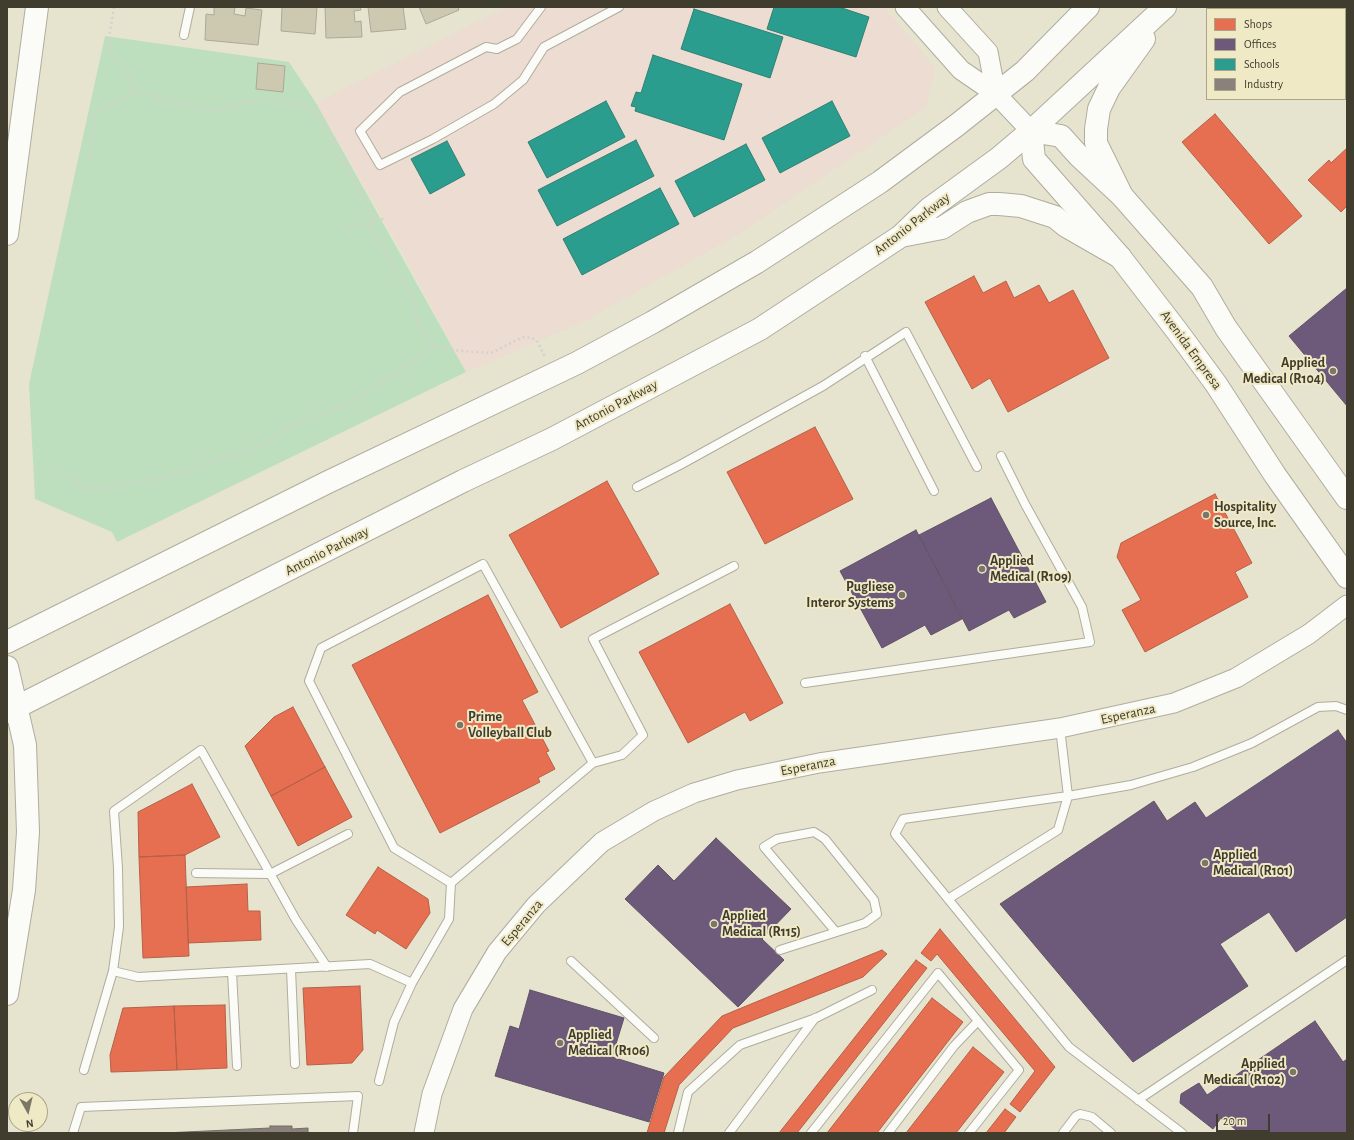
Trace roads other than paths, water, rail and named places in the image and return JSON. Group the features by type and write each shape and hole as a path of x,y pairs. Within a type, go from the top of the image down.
{"main road":[{"path":"7,234 37,7"},
{"path":"7,642 326,483 554,374 634,333 757,262 880,182 996,94 1025,71 1088,7"},
{"path":"1122,196 1096,143 1099,109 1109,88 1166,7"},
{"name":"Antonio Parkway","path":"12,710 463,482 552,439 760,329 901,236 929,209 999,158 1031,131 1166,7"},
{"path":"1031,131 1061,136 1079,156 1122,196 1202,287 1226,328 1347,498"},
{"name":"Avenida Empresa","path":"1031,131 1034,159 1120,257 1216,384 1275,475 1347,577"},
{"path":"901,236 942,228 966,212 990,204 1020,206 1055,217 1066,226 1120,257"},
{"path":"7,667 12,710 24,745 28,832 24,890 7,994"}],"street":[{"path":"905,7 961,70 996,94 1031,131"},
{"path":"947,7 988,52 996,94"},
{"name":"Esperanza","path":"424,1133 432,1094 463,1009 497,952 536,905 602,842 654,811 694,793 737,780 819,763 1060,728 1174,703 1236,678 1309,634 1347,605"}],"lane":[{"path":"184,35 190,7"},
{"path":"541,7 517,39 497,49 486,47 400,92 360,131 380,165 433,139 494,104 523,80 544,47 618,7"},
{"path":"637,487 823,386 865,356 906,332 977,467"},
{"path":"865,356 934,491"},
{"path":"805,683 1090,642 1082,607 1025,504 1001,456"},
{"path":"450,883 394,848 309,681 321,648 483,564 593,763"},
{"path":"379,1081 394,1022 412,984 449,919 450,883 593,763 622,755 643,734 594,639 734,566"},
{"path":"1182,1133 1069,1047 895,834 903,819 1068,796 1131,785 1194,767 1252,743 1318,707 1336,706 1347,710"},
{"path":"948,899 1058,830 1068,796 1060,728"},
{"path":"84,1070 113,971 119,927 118,868 114,811 201,750 296,920 327,967"},
{"path":"780,950 865,923 877,914 874,900 825,839 814,832 777,839 764,847 836,932"},
{"path":"196,873 270,874 348,834"},
{"path":"1138,1100 1347,960"},
{"path":"571,961 654,1038"},
{"path":"113,971 138,977 370,964 412,984"},
{"path":"291,969 295,1064"},
{"path":"232,972 237,1066"},
{"path":"811,1133 938,973 1019,1070 969,1133"},
{"path":"678,1133 688,1092 740,1045 816,1018 872,990"},
{"path":"729,1133 816,1018"},
{"path":"888,1133 954,1046 978,1021"},
{"path":"73,1133 81,1107 358,1096 353,1133"},
{"path":"1063,1133 1076,1116 1080,1114 1092,1117 1111,1133"}],"place":[{"name":"Applied Medical (R104)","path":"1333,371"},
{"name":"Hospitality Source, Inc.","path":"1206,515"},
{"name":"Applied Medical (R109)","path":"982,569"},
{"name":"Pugliese Interor Systems","path":"902,595"},
{"name":"Prime Volleyball Club","path":"460,725"},
{"name":"Applied Medical (R101)","path":"1205,863"},
{"name":"Applied Medical (R115)","path":"714,924"},
{"name":"Applied Medical (R106)","path":"560,1043"},
{"name":"Applied Medical (R102)","path":"1293,1072"}]}
